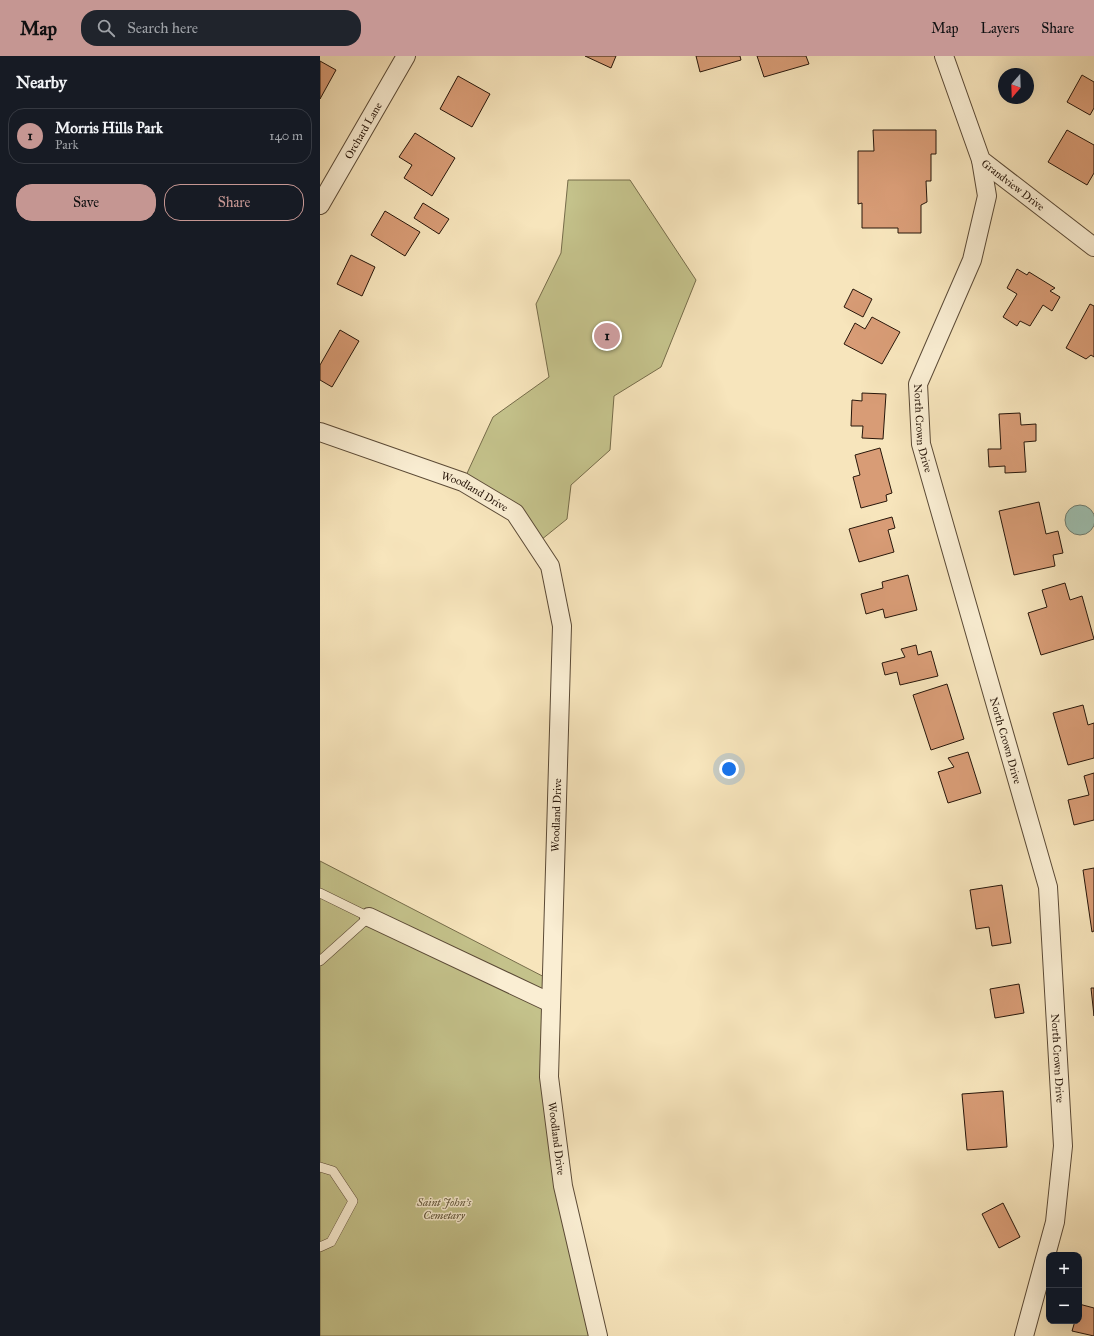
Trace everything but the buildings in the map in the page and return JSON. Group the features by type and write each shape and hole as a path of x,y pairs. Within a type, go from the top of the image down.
{"street":[{"name":"Orchard Lane","path":"320,205 406,56"},
{"name":"Grandview Drive","path":"944,56 981,160 1094,247"},
{"name":"North Crown Drive","path":"981,160 987,196 972,260 918,384 921,444 1048,887 1063,1146 1056,1222 1024,1336"},
{"name":"Woodland Drive","path":"320,432 463,482 515,513 550,566 562,626 549,1077 563,1186 598,1336"},
{"path":"369,917 551,1003"}],"lane":[{"path":"320,893 369,917 320,961"},
{"path":"320,1167 333,1171 353,1201 331,1242 320,1247"}],"green space":[{"path":"568,180 630,180 696,280 661,367 614,396 610,450 571,485 567,519 536,544 515,513 463,482 493,417 549,377 536,304 561,253"},
{"name":"Saint John's Cemetary","path":"320,861 552,981 554,1120 592,1336 320,1336"}],"shaded area":[{"path":"1080,505 1091,509 1095,520 1091,531 1080,535 1069,531 1065,520 1069,509"}],"place":[{"name":"Morris Hills Park","path":"607,336"}]}
